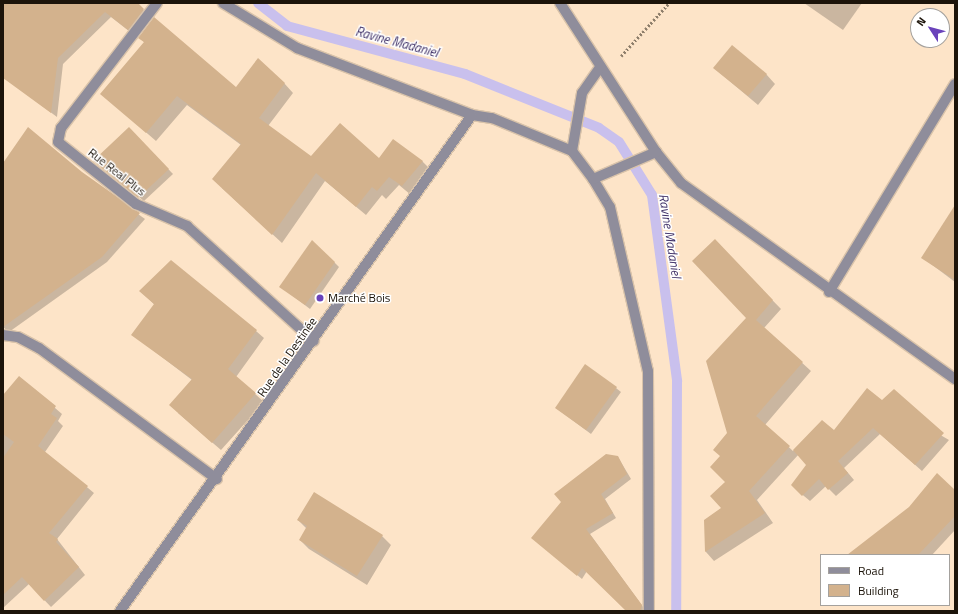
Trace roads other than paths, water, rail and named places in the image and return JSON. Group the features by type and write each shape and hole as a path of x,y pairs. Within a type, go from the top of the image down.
{"street":[{"name":"Rue Real Plus","path":"157,3 61,128 58,142 136,204 186,226 314,341"},
{"path":"223,3 297,48 472,115 492,118 572,151 593,179 610,207 648,371 649,611"},
{"path":"560,3 602,71 656,152 681,183 828,292 955,379"},
{"path":"572,151 582,93 602,71"},
{"path":"828,292 955,84"},
{"name":"Rue de la Destinée","path":"120,611 217,479 472,115"},
{"path":"593,179 656,152"},
{"path":"3,335 18,337 39,348 217,479"}],"waterway":[{"name":"Ravine Madaniel","path":"258,3 287,26 465,74 599,128 619,142 652,195 677,381 676,611"}],"place":[{"name":"Marché Bois","path":"320,298"}]}
